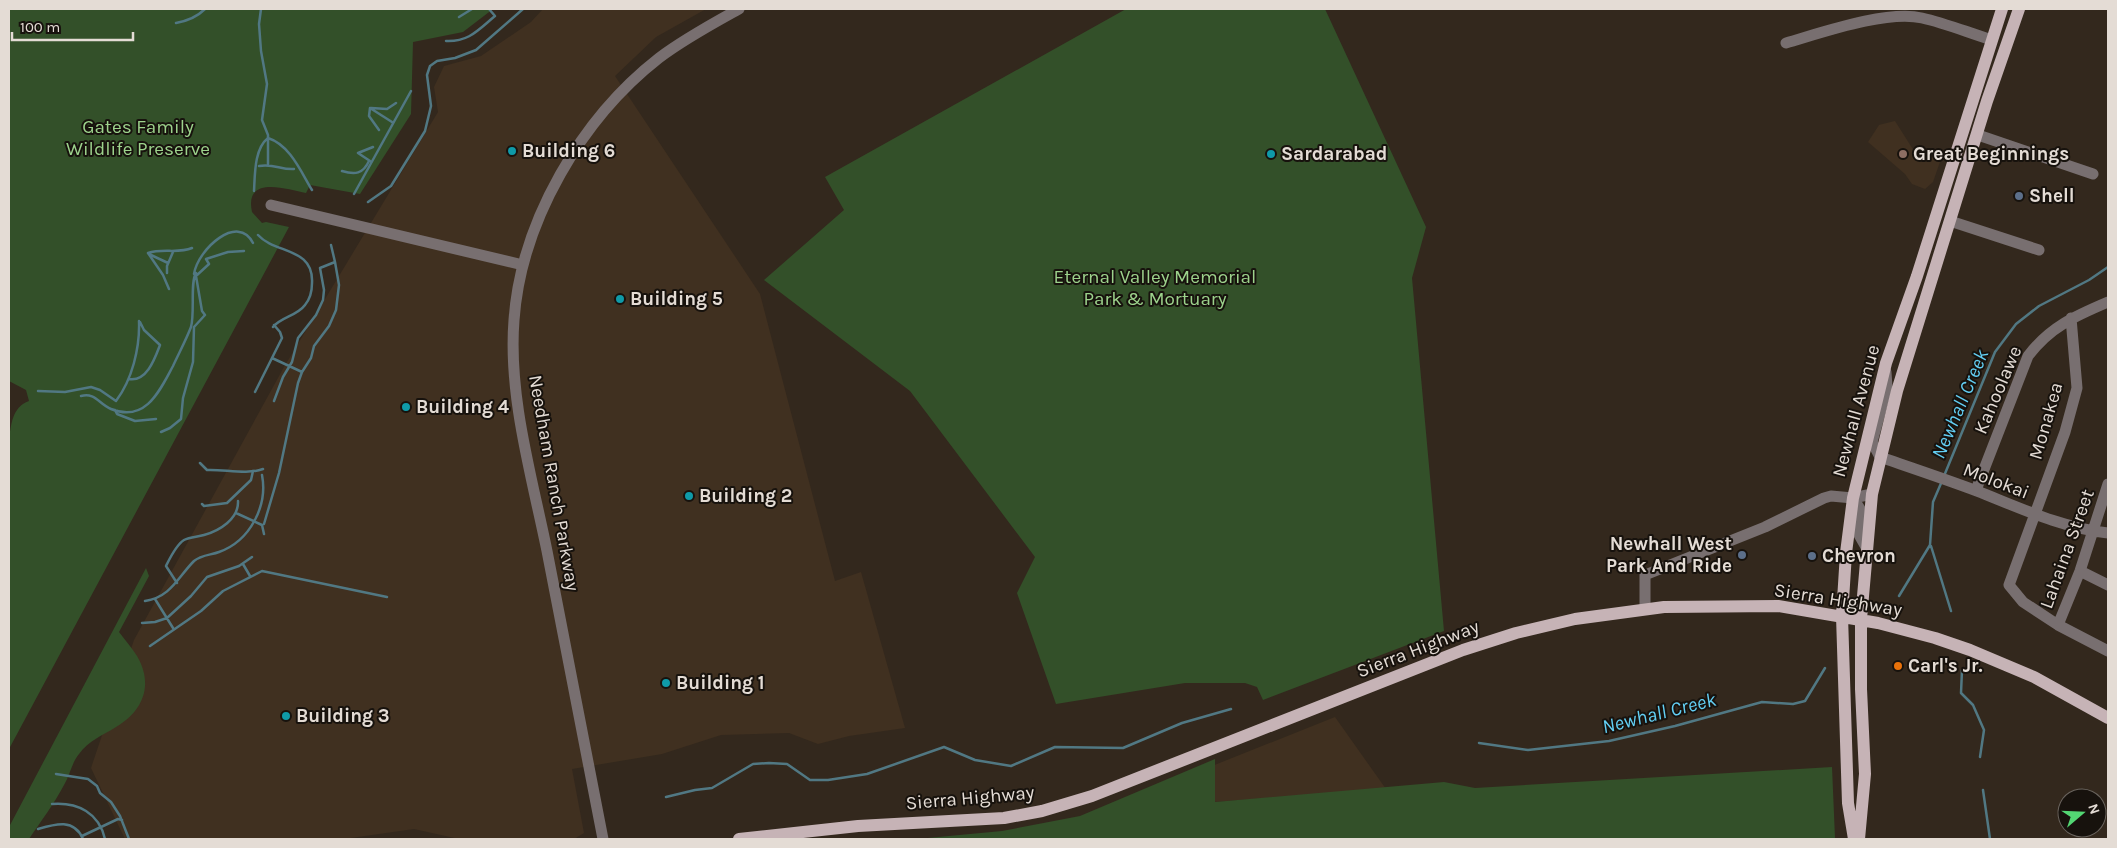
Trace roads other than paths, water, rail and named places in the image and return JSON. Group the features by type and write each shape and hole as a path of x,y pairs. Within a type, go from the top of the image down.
{"main road":[{"name":"Newhall Avenue","path":"1854,839 1847,794 1842,616 1846,553 1853,498 1886,363 1917,276 2002,9"},
{"name":"Newhall Avenue","path":"1859,839 1865,774 1861,689 1861,620 1872,494 1897,391 1987,101 2018,9"},
{"path":"1987,101 1987,84 1996,52 1992,40"},
{"path":"1970,108 1972,118 1968,139 1971,157"},
{"path":"1950,221 1946,211 1961,163 1956,152"},
{"name":"Sierra Highway","path":"739,839 858,826 994,819 1042,811 1092,796 1463,650 1575,619 1645,609 1693,606 1778,606 1861,620 1935,638 1970,650 2034,677 2108,718"}],"street":[{"name":"Needham Ranch Parkway","path":"603,839 518,402 514,321 518,286 539,219 567,162 590,127 632,81 659,58 684,40 738,9"},
{"path":"2010,9 2014,22"},
{"path":"1786,43 1858,22 1894,17 1920,17 1992,40"},
{"path":"1978,135 2093,174"},
{"path":"271,205 523,266"},
{"path":"1950,221 2039,250"},
{"path":"2071,318 2108,302"},
{"name":"Kahoolawe","path":"1976,490 2028,356 2040,341 2071,318"},
{"name":"Monakea","path":"2058,625 2023,602 2009,585 2065,432 2077,388 2071,318"},
{"path":"1880,457 1872,442 1887,387 1886,363"},
{"name":"Molokai","path":"1880,457 1976,490 2034,515 2092,532 2108,533"},
{"name":"Lahaina Street","path":"2058,625 2080,571 2108,484"},
{"path":"1645,609 1645,575 1765,527 1824,498 1831,496 1853,498 1872,494"},
{"path":"1853,498 1860,509 1858,533 1866,546"},
{"path":"2080,571 2108,584"},
{"path":"2058,625 2108,651"}],"waterway":[{"path":"176,23 192,18 205,9"},
{"path":"261,9 259,24 261,51 267,84 262,120 268,135 268,164"},
{"path":"459,17 472,9"},
{"path":"446,41 467,37 478,30 495,16 489,9"},
{"path":"368,202 391,186 425,131 431,106 427,75 430,66 437,61 455,58 476,50 523,9"},
{"path":"354,194 411,91"},
{"path":"371,108 387,109 396,103"},
{"path":"379,130 369,116 370,108 392,122"},
{"path":"254,191 258,155 263,143 268,138 289,153 312,190"},
{"path":"358,153 373,147"},
{"path":"358,153 370,161"},
{"path":"342,171 351,173 361,171 369,161"},
{"path":"259,166 269,165 294,169"},
{"path":"194,274 203,254 219,238 229,233 238,232 246,235 253,243"},
{"path":"258,235 265,241 300,257 307,263 311,271 312,289 307,303 298,312 280,321 273,327"},
{"path":"274,401 283,377 292,362 298,338 316,315 323,300 324,290 320,268 335,262 331,245"},
{"path":"148,253 181,251 192,248"},
{"path":"161,432 170,428 181,419 183,398 193,362 194,327 205,315 202,311 196,276 209,264 206,259 228,252 244,251"},
{"path":"167,273 167,266 173,252"},
{"path":"148,253 163,275 169,289"},
{"path":"149,254 168,263"},
{"path":"264,524 279,473 298,383 302,372 311,358 314,346 329,326 336,310 339,285 335,262"},
{"name":"Newhall Creek","path":"1944,476 1995,352 2016,324 2039,306 2089,280 2108,267"},
{"path":"81,396 93,397 107,407 123,412 134,412 150,402 168,375 191,327 193,283 196,273"},
{"path":"38,391 65,392 91,387 100,390 116,401 131,374 138,342 139,321"},
{"path":"129,379 141,377 145,373 153,362 160,345 144,330 140,322"},
{"path":"255,392 282,338 274,325"},
{"path":"272,358 302,372"},
{"path":"115,410 117,414 135,421 156,419"},
{"path":"200,463 207,470 243,472 263,469"},
{"path":"202,504 204,506 227,503 251,480 253,471"},
{"path":"145,601 154,599 168,591 197,559 219,552 240,540 248,531 259,510 262,499 262,475"},
{"name":"Newhall Creek","path":"1899,596 1930,545 1933,502 1942,481"},
{"path":"177,583 166,566 176,548 184,540 210,533 222,527 232,519 238,501"},
{"path":"236,513 262,525 264,534"},
{"path":"1931,546 1951,611"},
{"path":"142,623 155,622 167,618 191,596 207,577 239,566 252,557"},
{"path":"243,564 250,576"},
{"path":"150,646 201,611 223,591 262,571 387,597"},
{"path":"155,599 173,628"},
{"name":"Newhall Creek","path":"1479,743 1528,750 1609,741 1675,726 1762,702 1793,704 1805,701 1825,668"},
{"path":"1962,670 1961,693 1973,705 1984,730 1980,757"},
{"name":"Newhall Creek","path":"666,797 712,788 753,764 787,764 810,780 828,780 867,774 944,747 975,760 1011,766 1055,747 1123,748 1182,723 1231,709"},
{"path":"56,774 88,779 97,786 100,793 111,802 120,816 129,839"},
{"path":"1983,790 1990,839"},
{"path":"52,804 70,805 86,811 98,822 105,839"},
{"path":"82,836 118,819 122,820"},
{"path":"38,829 57,824 69,825 75,828 83,839"}],"place":[{"name":"Building 6","path":"512,151"},
{"name":"Sardarabad","path":"1271,154"},
{"name":"Great Beginnings","path":"1903,154"},
{"name":"Shell","path":"2019,196"},
{"name":"Building 5","path":"620,299"},
{"name":"Building 4","path":"406,407"},
{"name":"Building 2","path":"689,496"},
{"name":"Newhall West Park And Ride","path":"1742,555"},
{"name":"Chevron","path":"1812,556"},
{"name":"Carl's Jr.","path":"1898,666"},
{"name":"Building 1","path":"666,683"},
{"name":"Building 3","path":"286,716"}],"park label":[{"name":"Gates Family Wildlife Preserve","path":"138,138"},
{"name":"Eternal Valley Memorial Park & Mortuary","path":"1155,288"}]}
